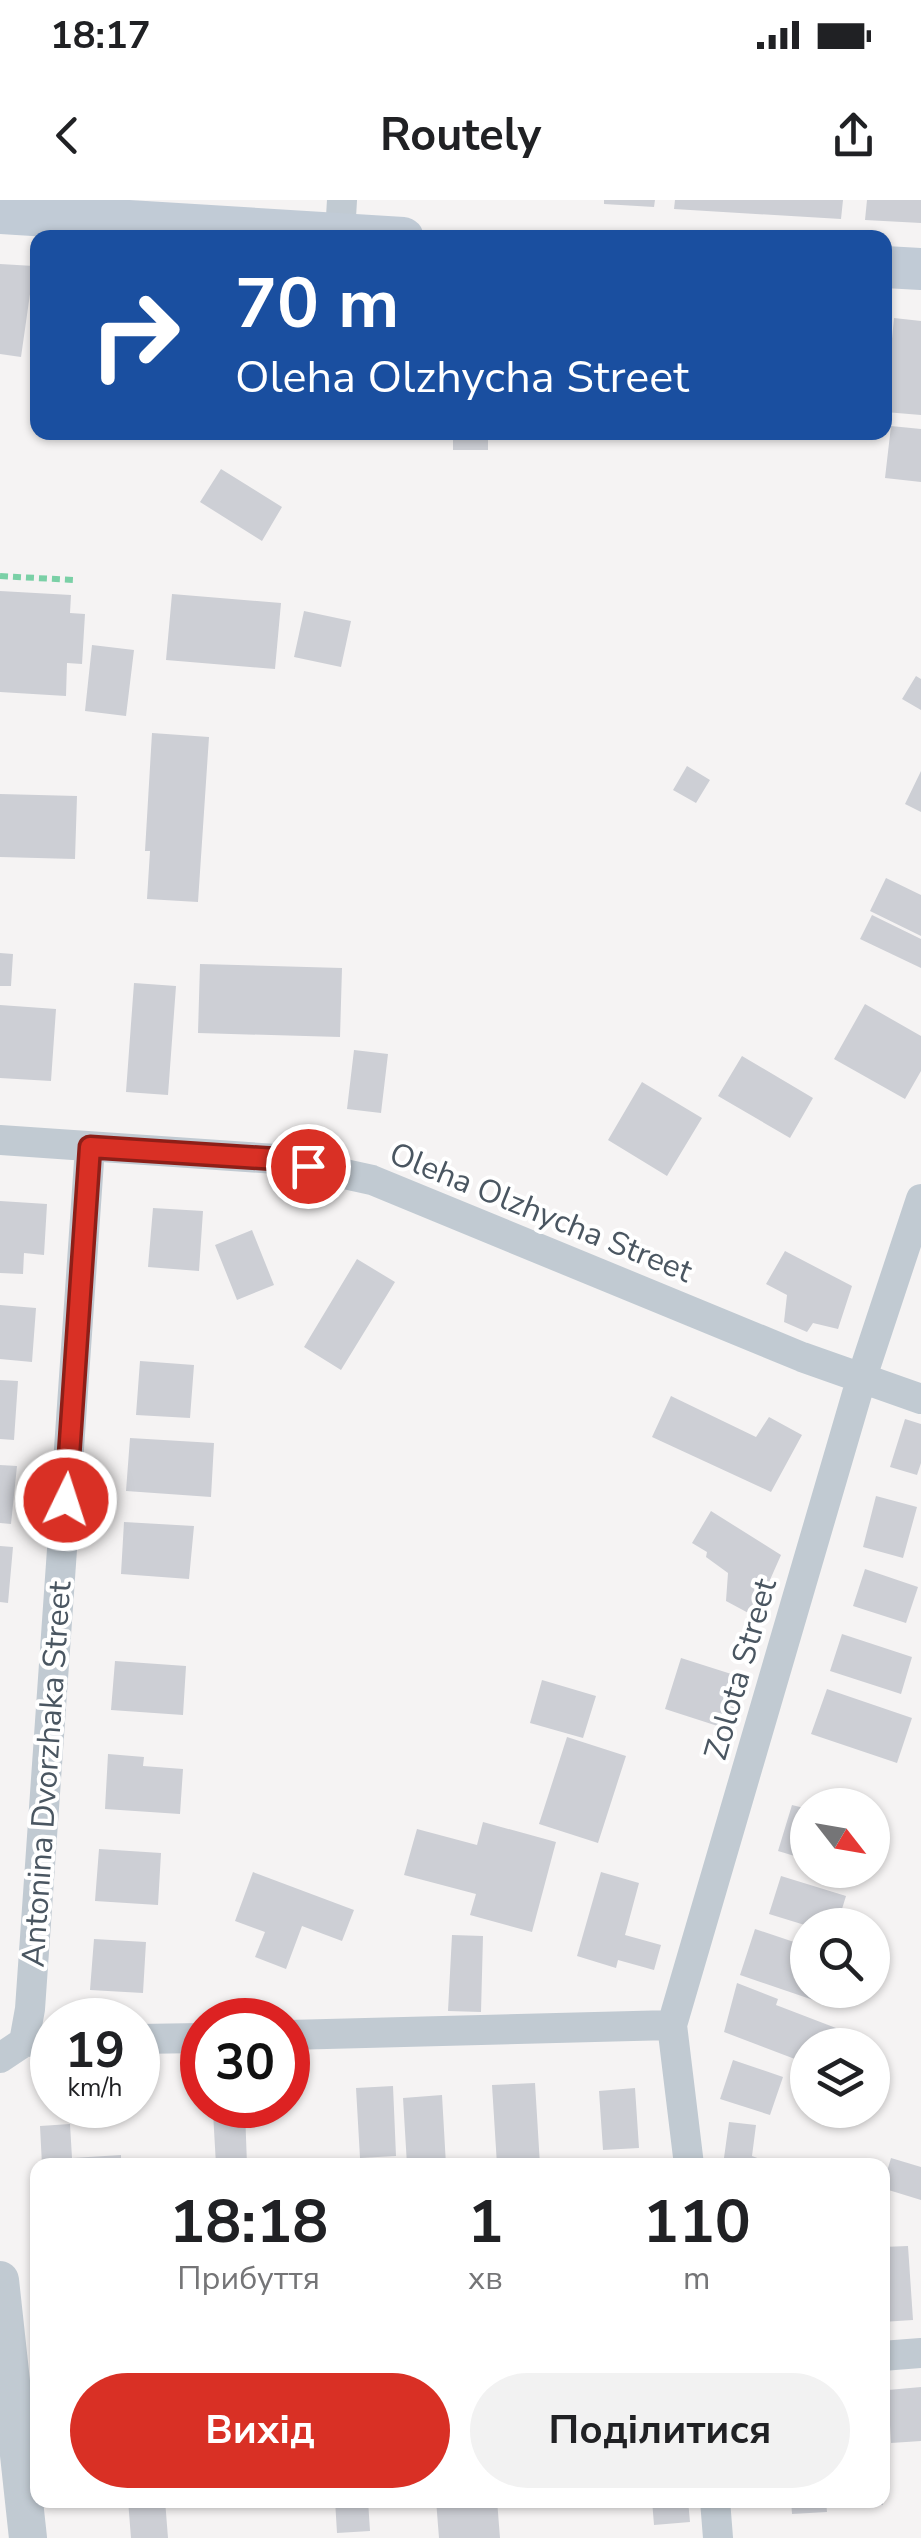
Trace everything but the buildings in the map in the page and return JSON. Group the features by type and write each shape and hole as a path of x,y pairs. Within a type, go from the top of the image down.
{"main road":[{"path":"0,213 341,217 379,230"},
{"path":"892,267 921,269"}],"street":[{"name":"Oleha Olzhycha Street","path":"0,1140 276,1159 372,1180 860,1380 921,1399"},
{"name":"Antonina Dvorzhaka Street","path":"26,2047 90,1147"},
{"name":"Zolota Street","path":"689,2158 672,2026 860,1380 921,1199"},
{"path":"310,2034 672,2026"},
{"path":"0,2280 26,2410 28,2538"},
{"path":"890,2355 921,2353"},
{"path":"716,2508 718,2538"}],"path":[{"path":"0,576 73,580"}],"route":[{"path":"66,1500 90,1147 276,1159 308,1166"}]}
